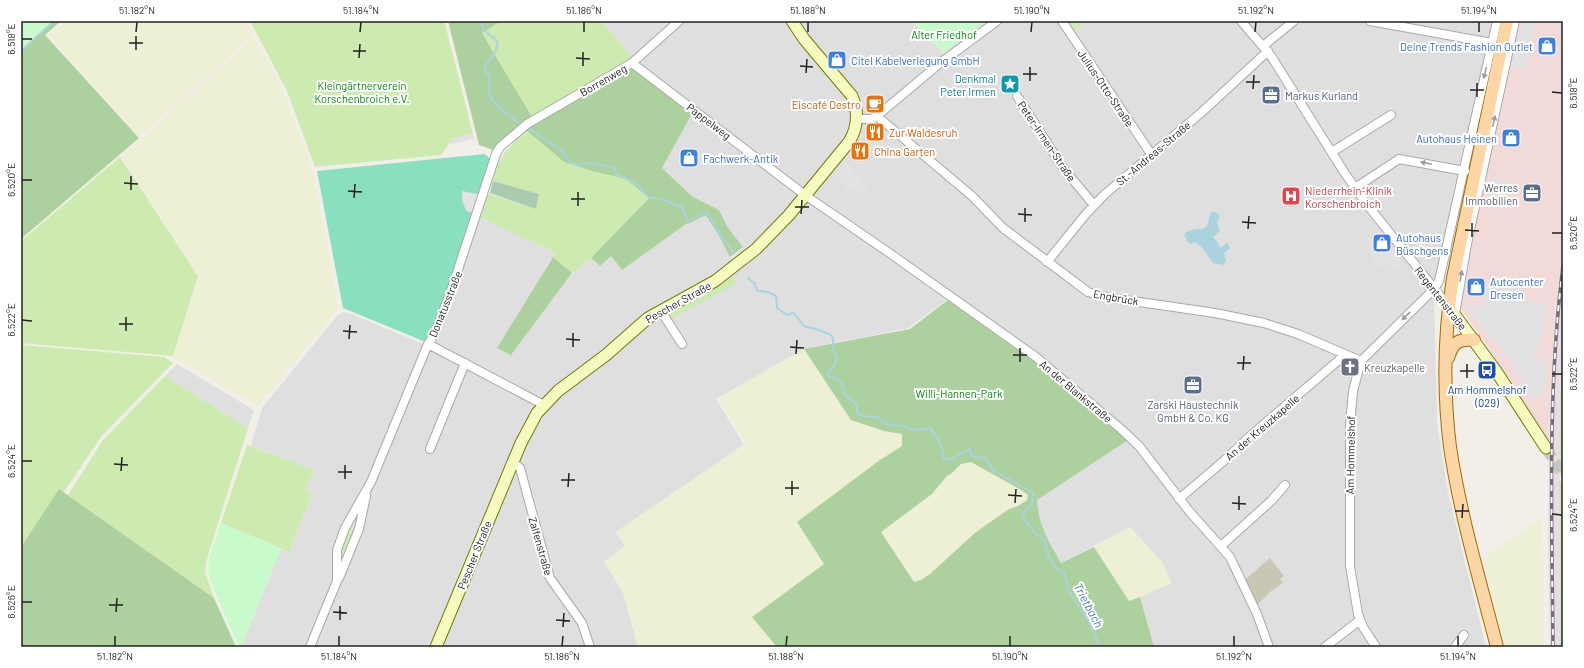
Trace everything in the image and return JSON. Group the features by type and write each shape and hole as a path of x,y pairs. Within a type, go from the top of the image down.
{"main road":[{"path":"792,21 804,39 850,91 855,103 857,119"},
{"path":"1498,647 1458,491 1449,434 1446,367 1460,240 1507,21"},
{"name":"Pescher Straße","path":"436,647 513,462 532,421 544,405 564,386 606,355 638,326 661,311 704,288 749,256 805,196 847,144 854,132 857,119"},
{"name":"Regentenstraße","path":"1452,310 1505,385 1546,448"},
{"path":"1446,367 1449,355 1455,344 1461,340 1474,340"}],"street":[{"name":"Borrenweg","path":"523,127 632,62 679,21"},
{"path":"857,119 872,119 877,116 941,63 997,21"},
{"name":"Julius-Otto-Straße","path":"1062,21 1151,154"},
{"name":"Regentenstraße","path":"1241,21 1266,48 1355,188 1452,310"},
{"name":"St.-Andreas-Straße","path":"1047,262 1094,205 1151,154 1202,112 1294,21"},
{"path":"1370,21 1492,42"},
{"path":"1434,289 1440,280 1497,21"},
{"path":"1452,310 1515,21"},
{"name":"Pappelweg","path":"632,62 805,196"},
{"name":"Peter-Irmen-Straße","path":"1017,96 1063,168 1094,205"},
{"path":"1332,152 1391,115"},
{"name":"Engbrück","path":"877,116 925,158 972,196 1000,226 1080,287 1093,294 1264,322 1298,334 1361,361"},
{"name":"Donatusstraße","path":"310,647 359,529 371,482 450,294 496,154 501,145 523,127"},
{"path":"1355,188 1400,158 1464,171"},
{"name":"An der Blankstraße","path":"805,196 894,255 1041,362 1135,442 1194,518 1221,546 1234,565 1269,647"},
{"name":"Am Hommelshof","path":"1376,647 1360,620 1355,603 1350,566 1352,399 1356,374 1361,361 1434,289"},
{"path":"661,311 682,344"},
{"path":"428,344 544,405"},
{"name":"An der Kreuzkapelle","path":"1179,499 1226,459 1249,436 1339,360 1343,353"},
{"path":"430,449 465,363"},
{"name":"Zalfenstraße","path":"513,462 520,468 550,578 582,623 590,647"},
{"name":"Donatusstraße","path":"337,581 337,550 346,524 371,482"},
{"path":"1221,546 1271,501 1285,485"},
{"path":"346,524 359,529"},
{"path":"337,550 349,554"},
{"path":"1325,647 1360,620"},
{"path":"1455,647 1464,635"}],"shaded area":[{"path":"66,21 246,21 254,34 141,136 139,136 48,35"},
{"path":"602,21 1496,21 1434,288 1437,422 1448,493 1486,647 1154,647 1140,597 1171,583 1130,527 1061,563 1044,534 1038,516 1037,500 1133,435 1036,353 955,294 908,328 804,349 716,399 744,445 616,532 625,546 604,562 623,592 638,647 241,647 281,549 289,552 312,494 306,490 314,470 251,446 262,408 337,316 343,312 349,313 428,346 479,217 556,253 546,266 511,355 572,273 591,258 600,266 611,256 622,270 686,224 691,223 698,217 706,216 732,259 743,247 728,228 719,210 693,197 662,168 693,112 633,59"},
{"path":"1517,21 1563,21 1563,243 1556,300 1549,449 1492,353 1461,309 1460,295"},
{"path":"1522,21 1548,21 1547,24 1536,22 1526,69 1512,66"},
{"path":"254,38 284,92 313,173 326,237 338,309 258,406 173,357 199,276 121,157"},
{"path":"1321,120 1336,145 1333,147 1318,122"},
{"path":"473,134 474,139 452,144 450,142 453,138"},
{"path":"845,162 869,188 860,195 854,188 849,192 834,173"},
{"path":"1492,177 1509,180 1503,204 1491,202 1492,197 1488,196"},
{"path":"462,191 482,195 476,214 466,211 462,200"},
{"path":"1380,234 1403,264 1394,272 1387,263 1380,268 1364,248"},
{"path":"1563,243 1563,348 1560,396 1559,508 1560,647 1550,647 1548,543 1550,403 1556,300"},
{"path":"1487,282 1521,290 1519,299 1547,305 1539,347 1537,346 1534,359 1547,362 1546,390 1533,399 1510,360 1493,337 1489,339 1464,303 1482,307"},
{"path":"804,349 851,420 884,431 902,434 902,447 880,460 824,502 824,564 753,617 777,647 638,647 623,592 604,562 625,546 616,532 746,443 718,398"},
{"path":"177,364 254,410 248,428 165,376"},
{"path":"971,462 1021,490 1028,495 1027,500 1018,506 1009,509 976,532 930,574 921,580 914,582 880,532 932,494 947,476 961,464"},
{"path":"1542,517 1544,647 1506,647 1483,559"},
{"path":"1130,527 1163,563 1171,583 1129,602 1094,547"},
{"path":"1270,558 1284,576 1280,579 1283,583 1270,592 1257,605 1245,580"}],"green space":[{"path":"21,21 61,21 45,35 139,138 21,239"},
{"path":"21,21 54,21 21,50"},
{"name":"Kleingärtnerverein Korschenbroich e.V.","path":"250,21 443,21 473,134 453,138 441,155 315,167 287,91"},
{"path":"448,21 501,21 482,33 532,117 493,150 479,145"},
{"path":"501,21 602,21 633,59 532,117 482,33"},
{"name":"Alter Friedhof","path":"912,21 986,21 943,53"},
{"path":"1067,21 1087,21 1074,31"},
{"path":"629,68 636,69 693,112 662,168 693,197 719,210 728,228 743,247 730,257 706,216 686,224 622,270 611,256 600,266 591,258 649,198 626,179 592,171 564,162 526,130"},
{"path":"526,130 564,162 592,171 626,179 649,198 591,258 572,273 553,257 556,253 479,217 487,193 536,209 539,194 490,180 495,163 498,164 505,152 513,144 511,141"},
{"path":"484,154 491,159 457,272 428,343 343,308 317,171"},
{"path":"120,157 198,276 173,356 21,343 21,241"},
{"path":"493,181 539,194 536,209 490,193"},
{"path":"553,257 572,273 511,355 497,348"},
{"path":"733,277 736,281 735,284 671,319 669,319 666,315 693,302"},
{"name":"Willi-Hannen-Park","path":"949,299 1034,360 1128,440 1037,500 1038,510 1045,533 1061,563 1094,547 1129,601 1140,597 1154,647 777,647 752,617 824,564 797,522 880,460 902,446 902,434 884,431 851,420 804,349 910,329","holes":["971,462 1028,495 1027,500 1018,506 1009,509 976,532 930,574 921,580 914,582 881,532 932,494 947,476 961,464"]},
{"path":"21,345 164,357 173,363 101,437 64,492 59,489 21,547"},
{"path":"1563,348 1563,470 1559,478 1560,396"},
{"path":"165,376 248,428 206,562 205,572 214,598 68,495 103,440"},
{"path":"247,445 314,470 306,490 312,494 289,552 221,523"},
{"path":"1559,479 1563,485 1563,647 1560,647"},
{"path":"59,489 214,598 236,647 21,647 21,547"},
{"path":"221,523 281,549 241,647 239,647 211,583 208,570 209,558"},
{"path":"348,528 353,529 355,532 346,551 341,550"}],"water":[{"path":"1216,212 1220,216 1217,222 1220,231 1212,238 1214,238 1220,248 1227,243 1230,248 1224,253 1226,261 1223,265 1213,263 1202,247 1194,242 1191,244 1188,242 1184,235 1193,230 1205,228 1208,223 1210,213"}],"waterway":[{"path":"21,51 54,21"},
{"name":"Trietbach","path":"480,21 484,30 498,42 495,52 485,66 486,72 489,75 489,92 493,102 521,124"},
{"name":"Trietbach","path":"528,128 562,151 571,163 577,165 589,163 614,168 617,175 625,177 636,184 650,198 660,199 682,207 688,221 698,215 707,213 719,230 719,234 734,254"},
{"name":"Trietbach","path":"748,278 754,283 758,291 768,292 776,296 777,308 787,315 794,313 804,326 831,335 833,338 833,350 837,357 834,366 828,372 828,376 841,382 845,395 856,404 857,414 877,417 886,424 903,426 916,430 931,429 940,442 944,459 950,460 970,449 971,456 987,460 993,470 1033,493 1032,504 1022,514 1023,517 1035,533 1045,540 1050,559 1056,568 1063,572 1067,580 1068,589 1094,631 1099,647"}],"tunnel":[{"path":"1546,448 1563,475"}],"railway":[{"path":"1553,647 1553,408 1558,313 1563,266"}],"place":[{"name":"Deine Trends Fashion Outlet","path":"1547,46"},
{"name":"Citel Kabelverlegung GmbH","path":"837,60"},
{"name":"Denkmal Peter Irmen","path":"1010,84"},
{"name":"Markus Kurland","path":"1271,95"},
{"name":"Eiscafé Destro","path":"875,104"},
{"name":"Zur Waldesruh","path":"875,132"},
{"name":"Autohaus Heinen","path":"1511,138"},
{"name":"China Garten","path":"860,151"},
{"name":"Fachwerk-Antik","path":"689,158"},
{"name":"Werres Immobilien","path":"1532,193"},
{"name":"Niederrhein-Klinik Korschenbroich","path":"1291,196"},
{"name":"Autohaus Büschgens","path":"1382,243"},
{"name":"Autocenter Dresen","path":"1476,287"},
{"name":"Kreuzkapelle","path":"1350,367"},
{"name":"Am Hommelshof (029)","path":"1487,370"},
{"name":"Zarski Haustechnik GmbH & Co. KG","path":"1193,385"}]}
